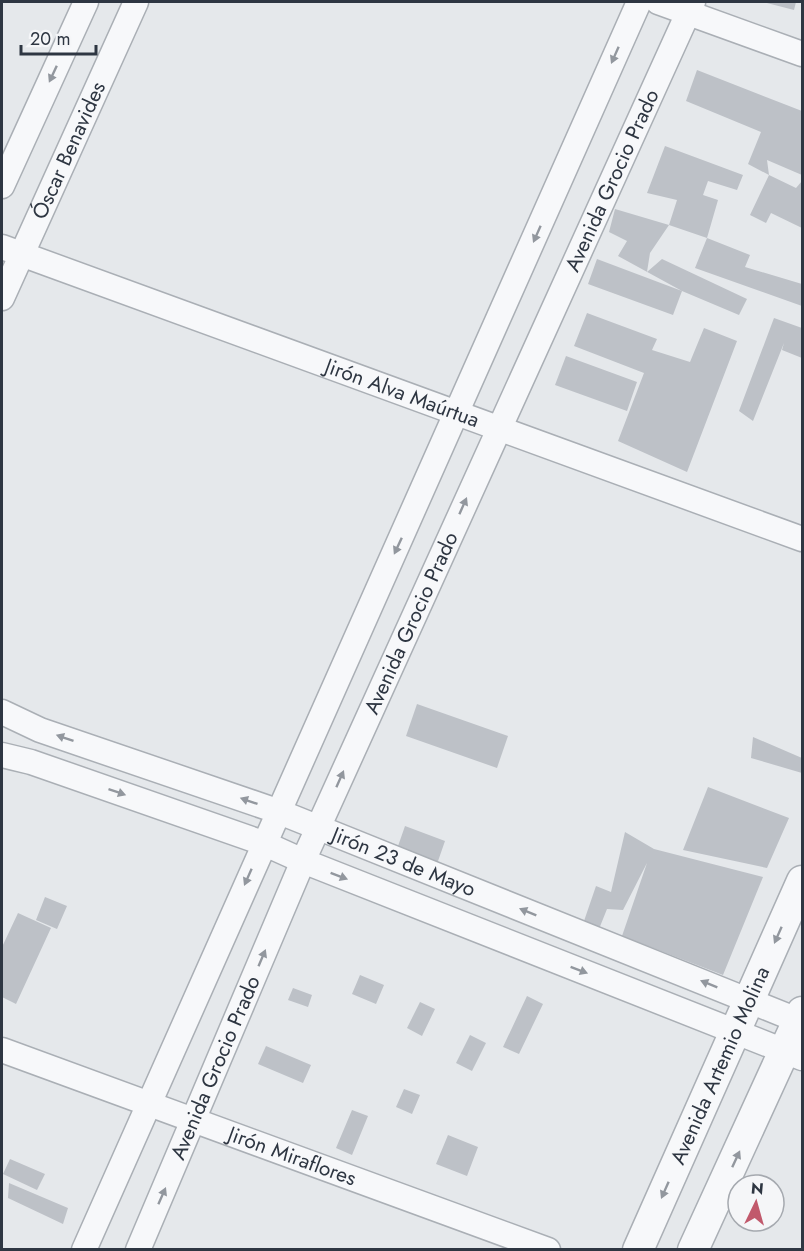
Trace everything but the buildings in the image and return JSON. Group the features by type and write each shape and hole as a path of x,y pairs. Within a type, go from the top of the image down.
{"street":[{"path":"2,186 86,2"},
{"name":"Óscar Benavides","path":"2,298 11,250 136,2"},
{"name":"Avenida Grocio Prado","path":"84,1250 277,811 459,414 639,2"},
{"path":"658,2 690,7 802,54"},
{"name":"Avenida Grocio Prado","path":"138,1250 317,829 690,7"},
{"name":"Jirón Alva Maúrtua","path":"11,250 802,539"},
{"name":"Jirón 23 de Mayo","path":"2,712 40,730 277,811 317,829 749,1000 801,1018"},
{"name":"Jirón 23 de Mayo","path":"2,755 31,762 263,843 303,861 794,1055"},
{"name":"Avenida Artemio Molina","path":"638,1250 802,881"},
{"path":"693,1250 794,1055 801,1018"},
{"name":"Jirón Miraflores","path":"2,1050 548,1250"}]}
